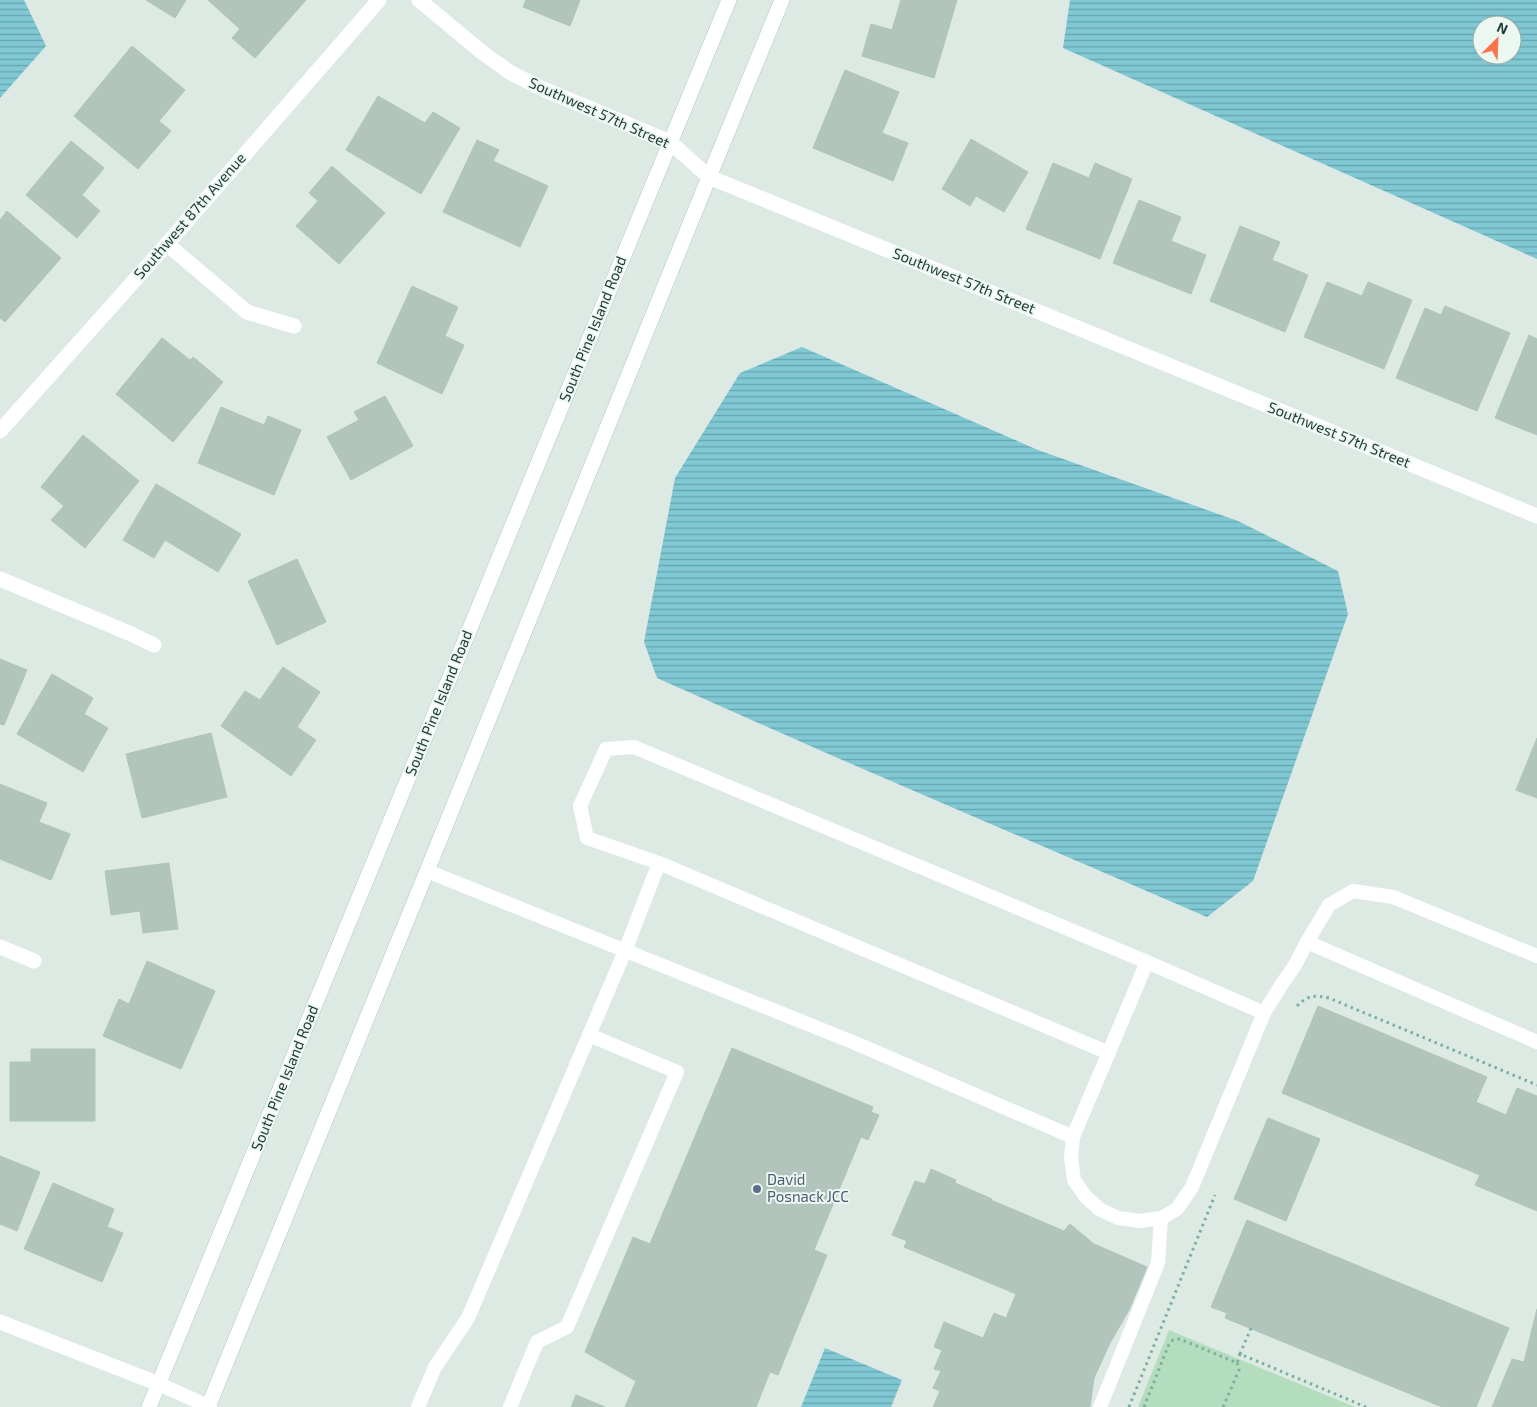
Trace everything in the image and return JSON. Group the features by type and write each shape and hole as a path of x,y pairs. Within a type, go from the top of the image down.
{"main road":[{"name":"Southwest 87th Avenue","path":"0,431 167,244 379,0"},
{"name":"Southwest 57th Street","path":"419,0 482,53 512,73 543,89 670,142 708,177 1537,516"},
{"name":"South Pine Island Road","path":"149,1407 729,0"},
{"path":"209,1407 708,177 782,0"},
{"path":"167,244 247,312 294,326"},
{"path":"0,579 154,645"},
{"path":"0,947 34,961"},
{"path":"0,1322 159,1384"}],"lane":[{"path":"1109,1053 659,863 587,838 580,806 606,749 634,746 1147,962 1264,1014"},
{"path":"418,1407 435,1367 468,1318 625,951 659,863"},
{"path":"427,871 855,1043 1073,1136"},
{"path":"1147,962 1073,1136 1071,1158 1074,1180 1085,1196 1099,1209 1118,1218 1140,1221 1161,1218 1177,1209 1192,1187 1264,1014 1330,905 1353,891 1393,897 1537,956"},
{"path":"1307,942 1537,1042"},
{"path":"510,1407 537,1342 567,1327 677,1072 589,1035"},
{"path":"1100,1407 1158,1263 1161,1218"},
{"path":"159,1384 209,1407"}],"path":[{"path":"1294,1008 1303,1000 1315,995 1329,998 1537,1085"},
{"path":"1129,1407 1216,1193"},
{"path":"1237,1363 1252,1328"},
{"path":"1144,1407 1169,1344 1173,1340 1180,1339 1237,1363 1240,1367 1223,1407"},
{"path":"1240,1354 1366,1407"}],"green space":[{"path":"1169,1330 1355,1407 1138,1407"}],"water":[{"path":"0,0 24,0 46,46 0,98"},
{"path":"1070,0 1537,0 1537,259 1063,48"},
{"path":"802,347 1038,450 1238,521 1338,571 1348,614 1253,881 1207,917 657,678 644,642 675,478 740,373"},
{"path":"825,1348 902,1380 891,1407 801,1407"}],"building":[{"path":"146,0 186,0 175,18"},
{"path":"208,0 306,0 255,58 232,38 240,29"},
{"path":"526,0 580,0 570,26 523,7"},
{"path":"901,0 957,0 934,78 862,56 871,24 892,30"},
{"path":"132,46 185,90 159,121 171,131 138,169 74,116"},
{"path":"845,70 899,92 882,133 908,143 893,181 813,148"},
{"path":"378,96 425,123 433,112 460,128 421,194 346,150"},
{"path":"971,139 1028,172 1004,212 976,196 970,206 942,189"},
{"path":"477,140 499,150 493,161 548,186 520,247 443,212"},
{"path":"71,141 104,168 82,195 100,211 77,238 26,195"},
{"path":"1053,163 1089,178 1095,163 1132,179 1100,259 1026,229"},
{"path":"332,166 385,213 339,264 296,226 318,201 309,193"},
{"path":"1139,200 1181,217 1171,241 1206,255 1191,294 1113,263"},
{"path":"7,211 61,258 5,322 0,318 0,220"},
{"path":"1240,226 1280,242 1272,260 1308,275 1285,332 1210,301"},
{"path":"1327,282 1362,296 1368,282 1412,300 1384,369 1304,337"},
{"path":"412,286 458,307 445,336 464,345 442,394 377,363"},
{"path":"1445,306 1510,333 1477,411 1396,378 1425,308 1441,315"},
{"path":"1529,335 1537,339 1537,435 1495,418"},
{"path":"162,338 190,360 193,357 223,382 173,442 116,394"},
{"path":"385,396 413,446 351,480 327,437 359,420 354,412"},
{"path":"221,407 264,425 268,416 301,430 274,495 198,463"},
{"path":"83,435 139,481 85,548 51,520 64,506 41,487"},
{"path":"156,484 241,534 218,572 165,540 154,558 123,540"},
{"path":"297,559 326,622 277,645 248,581"},
{"path":"0,659 27,670 4,725 0,724"},
{"path":"283,667 320,692 297,727 316,740 291,776 221,726 245,691 260,700"},
{"path":"52,674 93,698 84,714 108,728 83,772 17,734"},
{"path":"211,733 227,797 142,818 126,754"},
{"path":"1537,738 1537,798 1516,790"},
{"path":"0,784 47,803 39,822 70,834 51,880 0,859"},
{"path":"169,863 178,929 143,933 140,911 111,915 105,871"},
{"path":"147,961 215,991 181,1069 103,1036 119,999 129,1004"},
{"path":"1318,1006 1487,1077 1476,1102 1506,1115 1517,1088 1537,1096 1537,1211 1475,1185 1480,1175 1282,1093"},
{"name":"David Posnack JCC","path":"732,1048 873,1107 871,1112 879,1115 868,1140 861,1137 814,1250 827,1255 778,1375 770,1372 756,1407 625,1407 636,1381 585,1352 633,1237 650,1244"},
{"path":"31,1049 95,1049 95,1121 10,1121 10,1062 31,1062"},
{"path":"1268,1118 1320,1139 1286,1221 1234,1199"},
{"path":"0,1156 40,1172 17,1231 0,1224"},
{"path":"931,1169 956,1180 955,1183 991,1200 1064,1231 1070,1224 1094,1244 1147,1267 1129,1310 1110,1343 1094,1378 1090,1407 933,1407 940,1391 933,1388 941,1371 934,1369 942,1350 934,1347 944,1322 983,1338 994,1313 1006,1318 1016,1294 904,1247 907,1241 892,1235 915,1181 925,1184"},
{"path":"53,1183 114,1209 107,1227 123,1233 102,1282 24,1249"},
{"path":"1247,1220 1509,1328 1476,1407 1442,1407 1225,1318 1227,1313 1211,1307"},
{"path":"1537,1309 1537,1407 1492,1407 1512,1359 1524,1362"},
{"path":"576,1395 605,1407 571,1407"}],"place":[{"name":"David Posnack JCC","path":"757,1189"}]}
